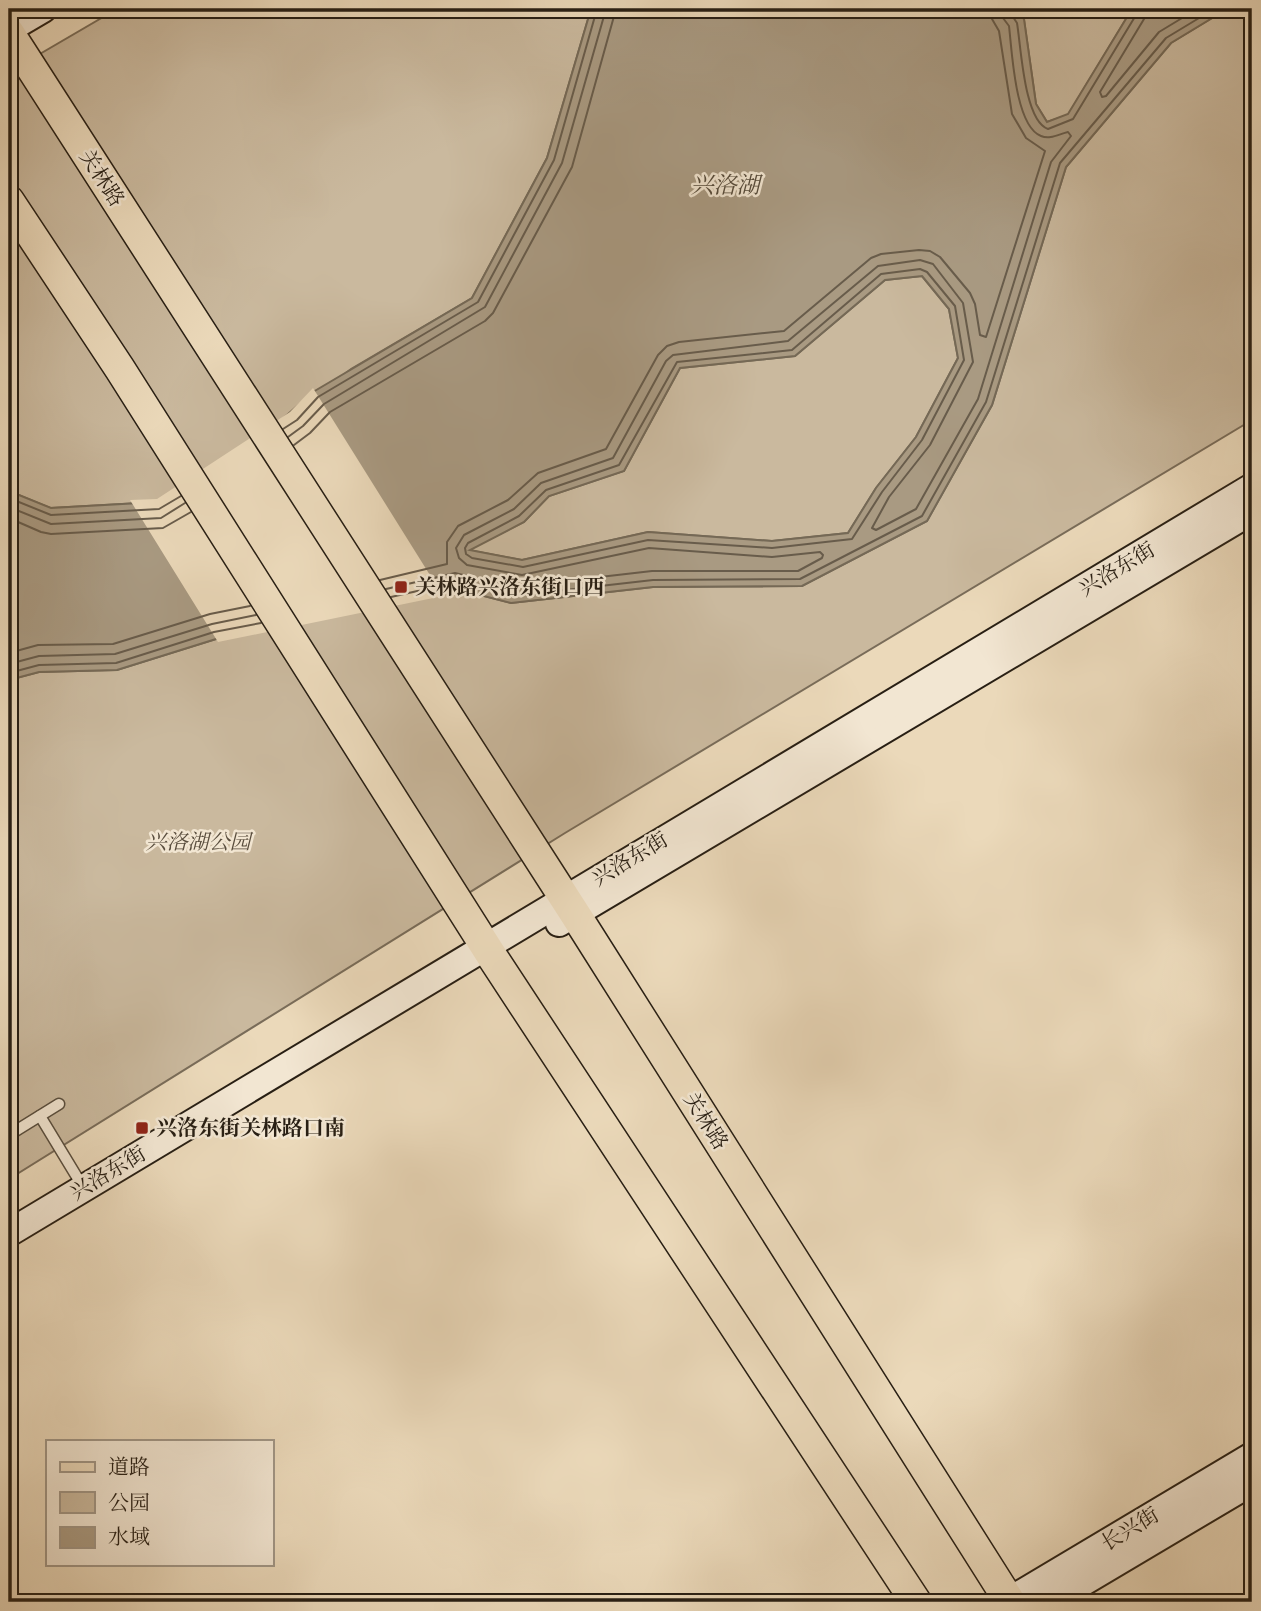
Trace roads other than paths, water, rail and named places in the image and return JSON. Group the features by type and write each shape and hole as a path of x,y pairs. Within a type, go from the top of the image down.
{"main road":[{"name":"关林路","path":"9,31 570,907 1009,1602"},
{"path":"9,201 120,369 489,952 916,1602"}],"street":[{"path":"9,31 43,9"},
{"name":"兴洛东街","path":"570,907 1252,488"},
{"name":"兴洛东街","path":"9,1233 1252,510"},
{"name":"兴洛东街","path":"9,1250 489,952"},
{"name":"长兴街","path":"1009,1602 1252,1456"},
{"name":"长兴街","path":"1050,1602 1252,1482"}],"lane":[{"path":"9,1135 59,1104"},
{"path":"40,1116 83,1188"}],"water":[{"name":"兴洛湖","path":"591,9 1015,9 1024,19 1036,104 1047,122 1068,114 1132,9 1227,9 1171,43 1066,167 992,405 927,521 802,586 653,587 511,603 457,589 216,639 117,670 39,672 9,680 9,491 51,508 158,502 271,429 313,392 472,298 547,158","holes":["922,276 949,309 958,358 916,437 876,488 848,533 772,541 648,532 522,560 470,550 524,522 549,496 624,471 680,368 795,356 885,280"]}],"place":[{"name":"关林路兴洛东街口西","path":"401,587"},
{"name":"兴洛东街关林路口南","path":"142,1128"}],"park label":[{"name":"兴洛湖公园","path":"198,842"}]}
